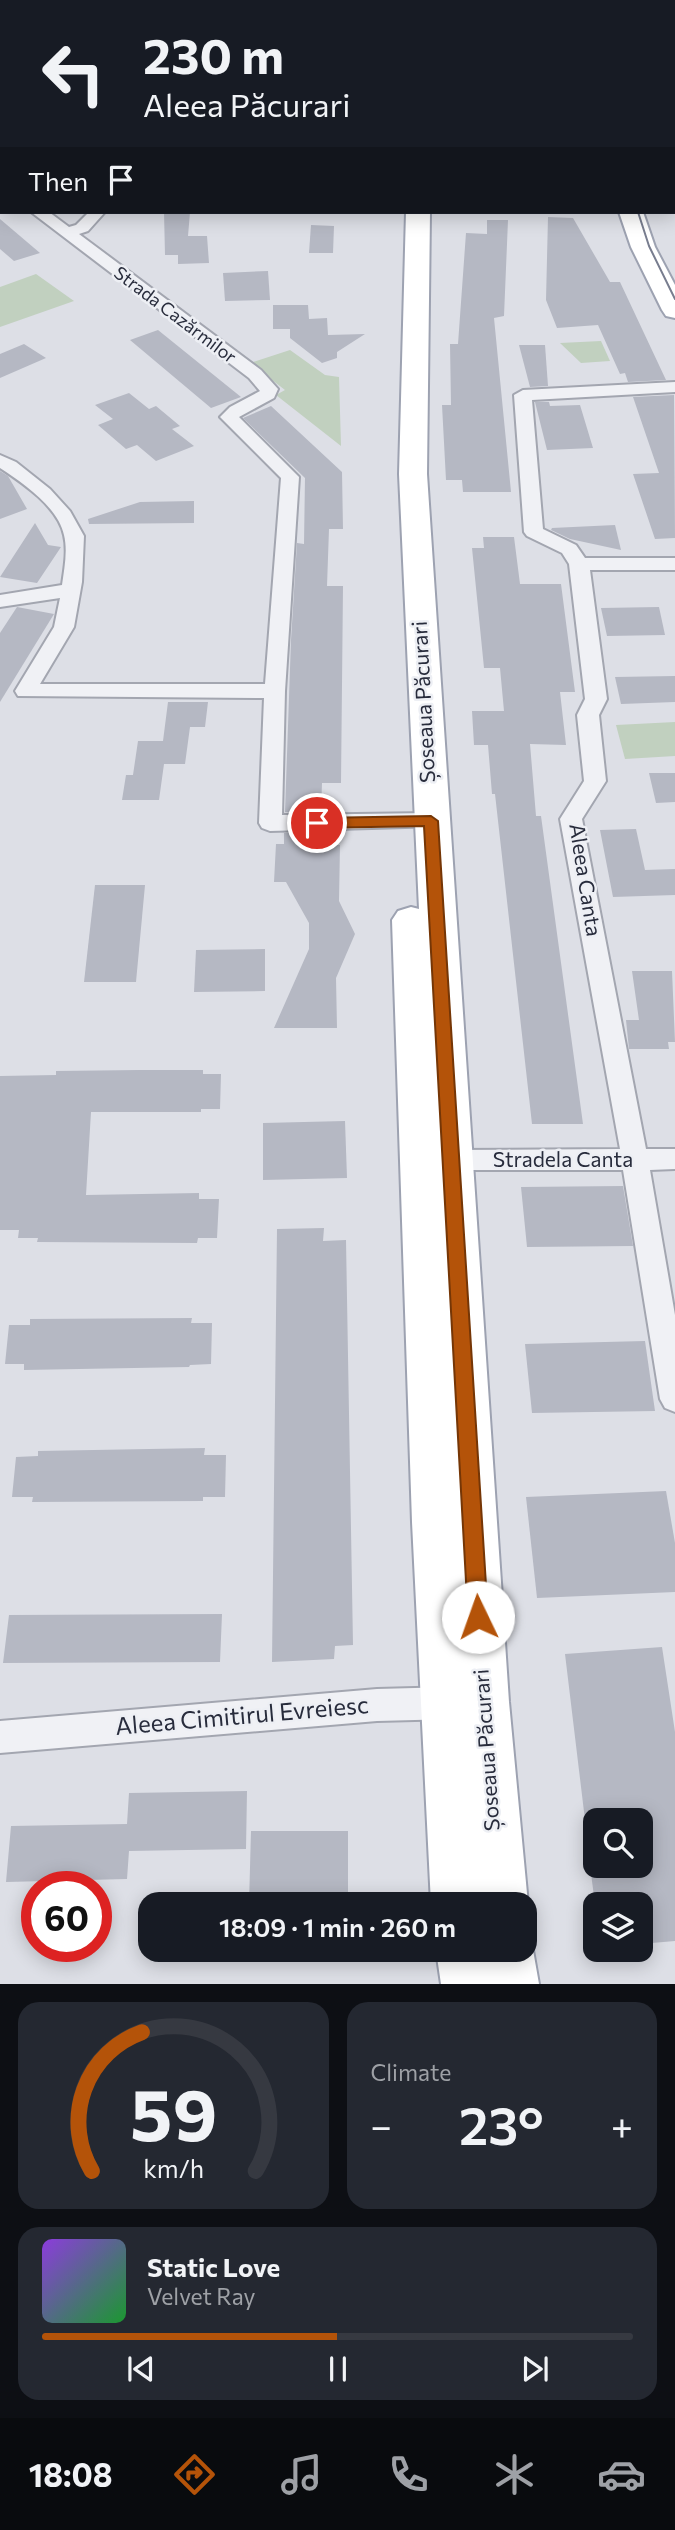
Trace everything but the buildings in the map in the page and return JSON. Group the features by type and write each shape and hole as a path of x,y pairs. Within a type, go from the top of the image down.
{"main road":[{"name":"Șoseaua Păcurari","path":"400,214 392,474 419,821 451,1160 464,1702 459,1892"},
{"name":"Șoseaua Păcurari","path":"418,214 413,474 419,821 464,1702 498,1892"},
{"path":"632,214 642,247 675,310"},
{"path":"653,214 675,274"},
{"path":"466,1962 469,1984"},
{"path":"507,1962 511,1984"}],"street":[{"name":"Strada Cazărmilor","path":"42,214 255,374 269,389 268,394 260,400 229,417 290,477 275,691"},
{"path":"66,233 82,228 95,214"},
{"path":"675,387 523,395 534,532 569,549 579,565 675,564"},
{"path":"0,460 16,469 62,514 75,536 70,608 64,628 25,691 275,691 270,823 419,821"},
{"name":"Aleea Canta","path":"579,565 596,699 588,715 595,781 571,819 635,1160 675,1399"},
{"path":"0,601 70,590"},
{"name":"Stradela Canta","path":"451,1160 675,1158"},
{"name":"Aleea Cimitirul Evreiesc","path":"0,1737 377,1705 464,1702"}],"green space":[{"path":"36,274 74,301 0,327 0,287"},
{"path":"601,341 610,361 581,363 560,343"},
{"path":"290,350 325,375 339,377 341,446 276,395 285,390 250,363"},
{"path":"675,722 675,756 625,759 616,725"}],"tram line":[{"path":"639,214 649,246 675,299"}],"route":[{"path":"317,823 431,821 478,1617"}]}
